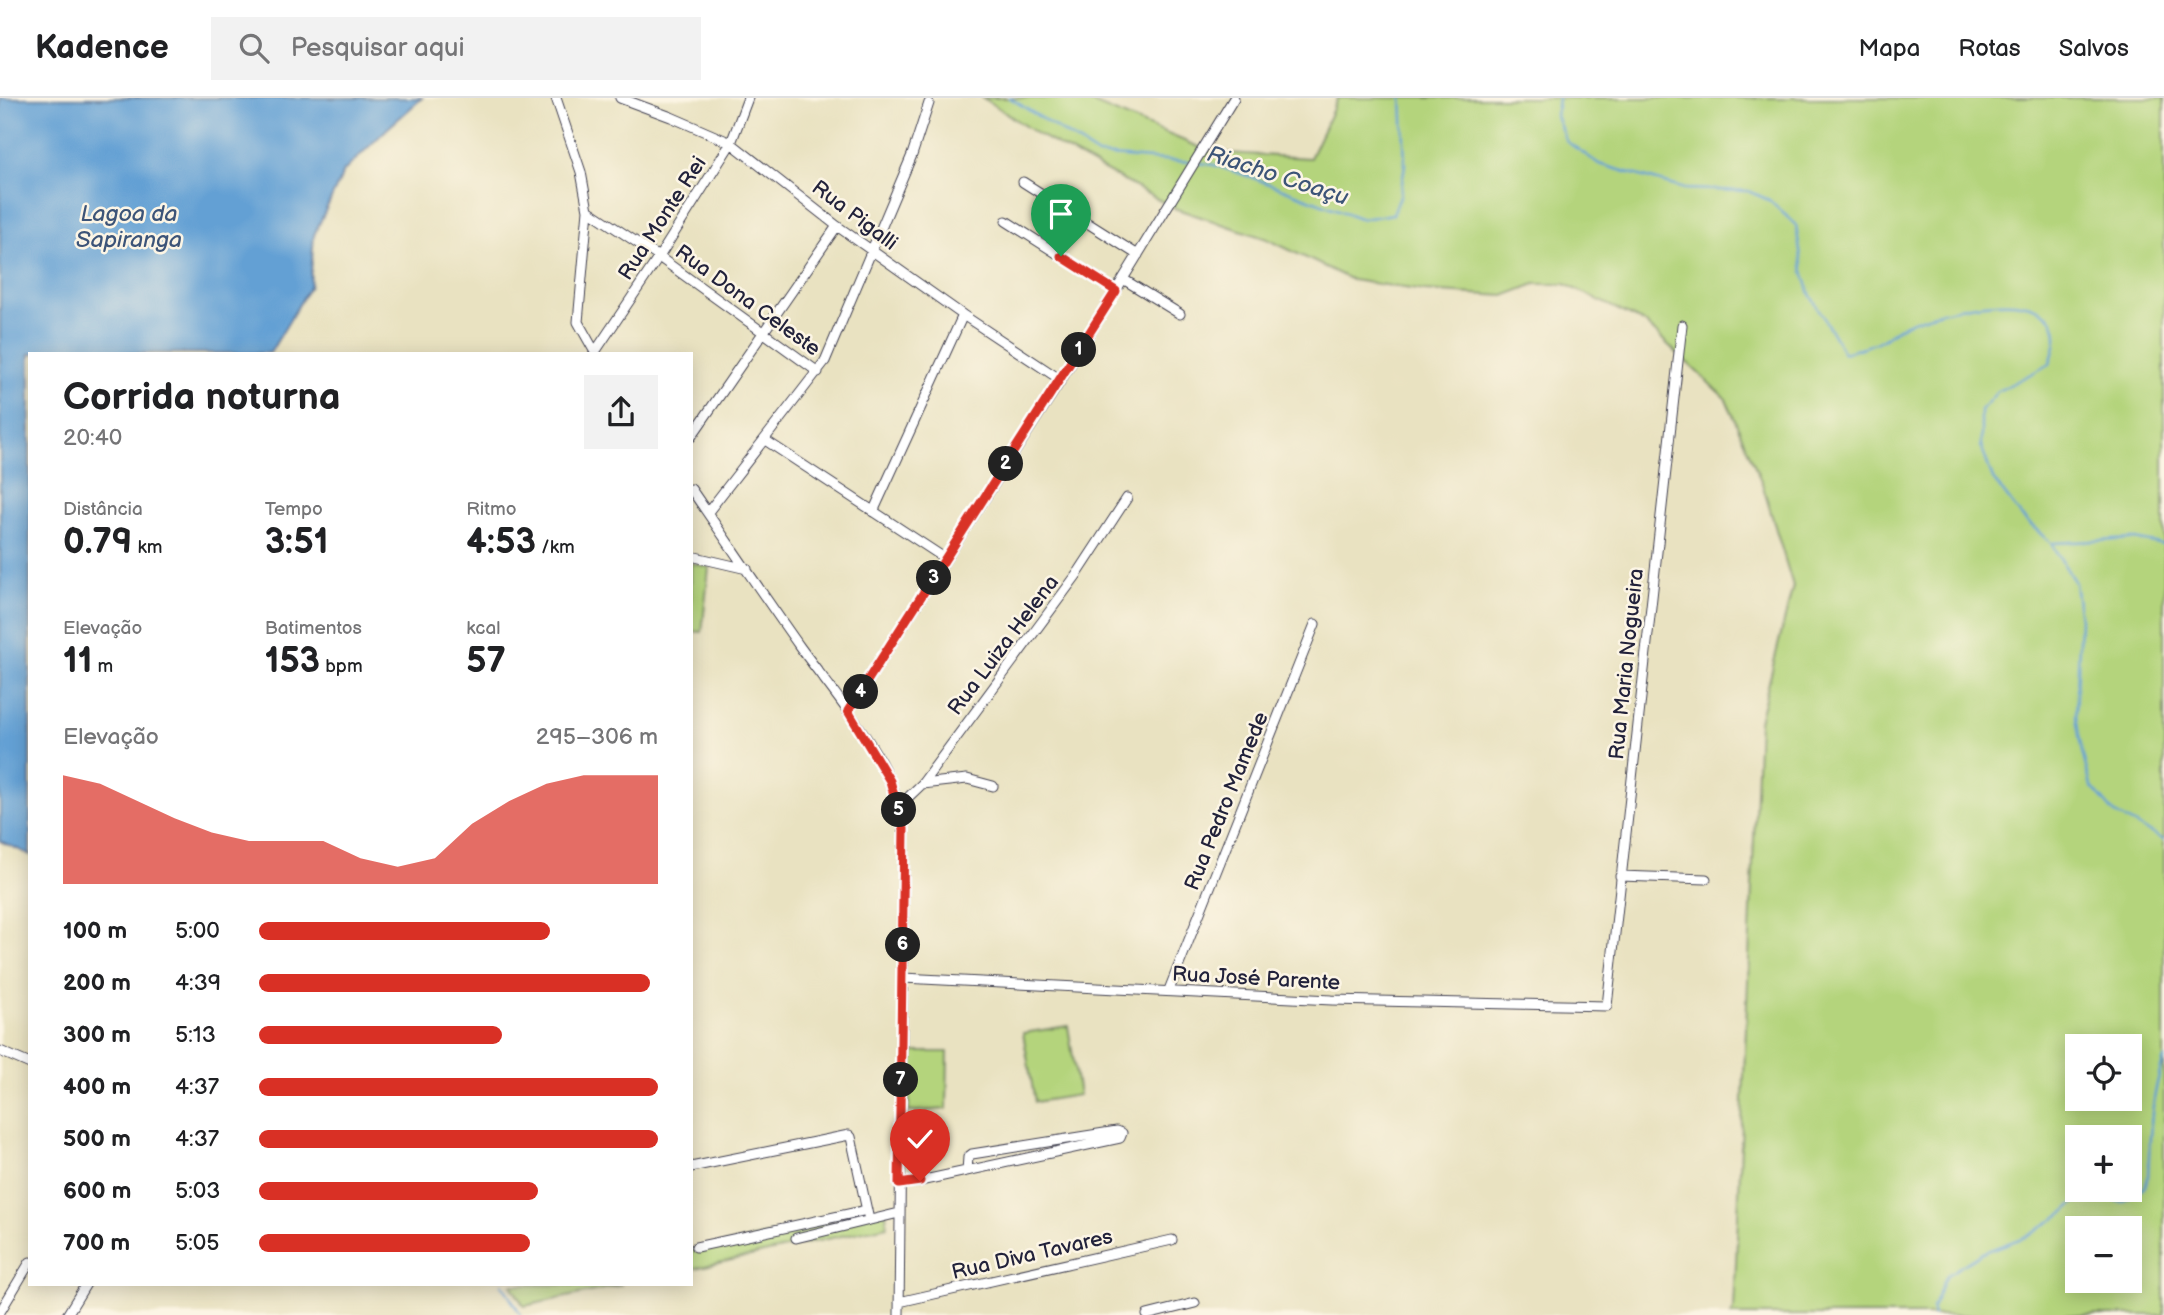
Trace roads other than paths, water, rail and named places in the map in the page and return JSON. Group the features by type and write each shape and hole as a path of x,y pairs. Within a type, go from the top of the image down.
{"street":[{"path":"556,98 582,172 588,210 578,322 595,352"},
{"name":"Rua Pigalli","path":"620,98 731,143 838,226 962,315 1061,380"},
{"name":"Rua Monte Rei","path":"597,352 731,143 748,98"},
{"path":"848,711 1061,380 1234,98"},
{"path":"708,512 818,372 831,350 912,155 929,103"},
{"path":"1023,182 1138,255"},
{"name":"Rua Dona Celeste","path":"588,210 659,257 818,372"},
{"path":"1006,221 1116,291"},
{"path":"693,434 838,226"},
{"path":"1123,279 1180,314"},
{"path":"873,512 962,315"},
{"name":"Rua Maria Nogueira","path":"1606,1006 1682,325"},
{"path":"765,440 946,559"},
{"path":"693,492 848,711 886,773 899,806 904,836 899,1315"},
{"name":"Rua Luiza Helena","path":"899,806 922,784 1078,573 1127,498"},
{"path":"693,556 747,569"},
{"name":"Rua Pedro Mamede","path":"1169,990 1315,624"},
{"path":"922,784 967,779 993,786"},
{"path":"1620,876 1706,879"},
{"name":"Rua José Parente","path":"902,978 1332,1000 1606,1006"},
{"path":"0,1051 28,1063"},
{"path":"899,1184 967,1171 1120,1138 1122,1133 1118,1131 972,1154 968,1157 967,1171"},
{"path":"693,1167 849,1135 852,1137 868,1215"},
{"path":"696,1247 868,1215 899,1213"},
{"path":"796,1238 868,1215"},
{"name":"Rua Diva Tavares","path":"899,1302 1172,1240"},
{"path":"0,1312 28,1265"},
{"path":"67,1315 85,1286"},
{"path":"1147,1315 1195,1303"}],"water":[{"name":"Lagoa da Sapiranga","path":"0,98 422,98 344,171 314,235 310,286 271,352 28,352 28,854 0,841"}],"waterway":[{"name":"Riacho Coaçu","path":"1010,98 1098,155 1192,162"},
{"name":"Riacho Coaçu","path":"1199,163 1251,177 1362,219 1393,214 1400,196 1405,164 1402,98"},
{"name":"Riacho Coaçu","path":"1558,98 1556,116 1566,141 1599,164 1685,189 1748,191 1769,200 1796,225 1803,271 1810,294 1844,353 1875,343 1921,318 1967,306 2017,304 2037,309 2051,320 2056,338 2050,364 1998,391 1981,410 1981,446 1993,479 2021,516 2051,543 2075,583 2080,619 2076,717 2091,786 2115,814 2164,840"},
{"path":"2053,543 2135,539 2164,545"},
{"name":"Riacho Coaçu","path":"2142,1188 2148,1178 2153,1103 2164,1059"},
{"name":"Riacho Coaçu","path":"1934,1315 1932,1308 1947,1275 1982,1253 2030,1235 2076,1202"},
{"path":"503,1286 521,1315"}]}
